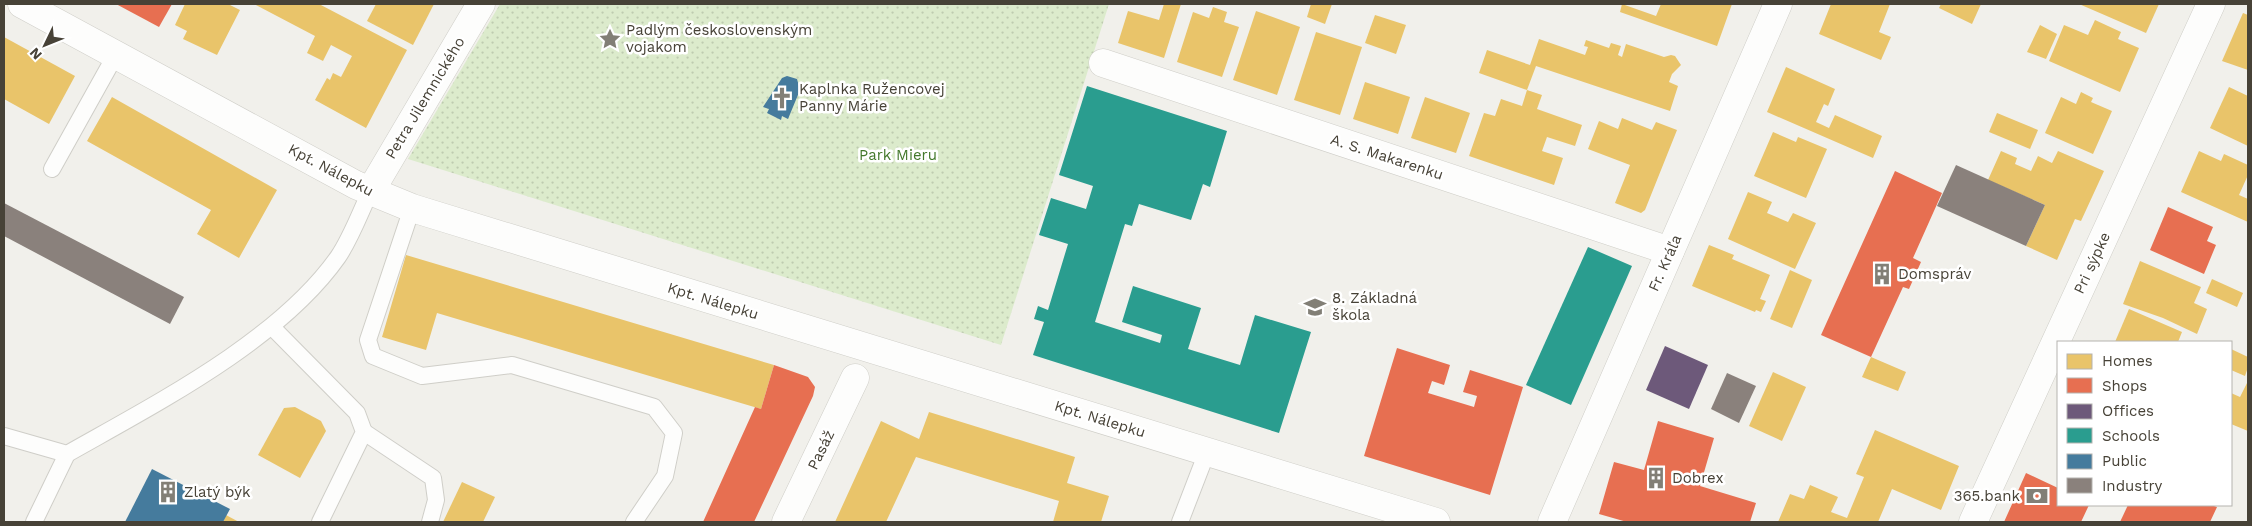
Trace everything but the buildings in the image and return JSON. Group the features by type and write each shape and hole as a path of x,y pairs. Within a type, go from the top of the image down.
{"street":[{"name":"Kpt. Nálepku","path":"22,4 115,56 370,192 412,208 1436,522"},
{"name":"Petra Jilemnického","path":"370,192 481,4"},
{"name":"Fr. Kráľa","path":"1552,522 1778,4"},
{"name":"Pri sýpke","path":"1973,522 2211,4"},
{"name":"A. S. Makarenku","path":"1103,63 1670,251"},
{"name":"Pasáž","path":"786,522 855,378"}],"lane":[{"path":"52,169 115,56"},
{"path":"34,522 67,454 144,410 272,327 320,278 338,256 370,192"},
{"path":"412,208 368,340 373,356 422,376 512,365 654,407 674,433 665,476 634,522"},
{"path":"272,327 357,413 364,432 433,478 436,500 430,522"},
{"path":"320,522 364,432"},
{"path":"4,436 67,454"},
{"path":"1180,522 1207,452"}],"green space":[{"name":"Park Mieru","path":"500,4 1109,4 1001,345 408,159"}],"place":[{"name":"Padlým československým vojakom","path":"610,39"},
{"name":"Kaplnka Ružencovej Panny Márie","path":"782,98"},
{"name":"Domspráv","path":"1882,274"},
{"name":"8. Základná škola","path":"1315,307"},
{"name":"Dobrex","path":"1656,478"},
{"name":"Zlatý býk","path":"168,492"},
{"name":"365.bank","path":"2037,496"}]}
